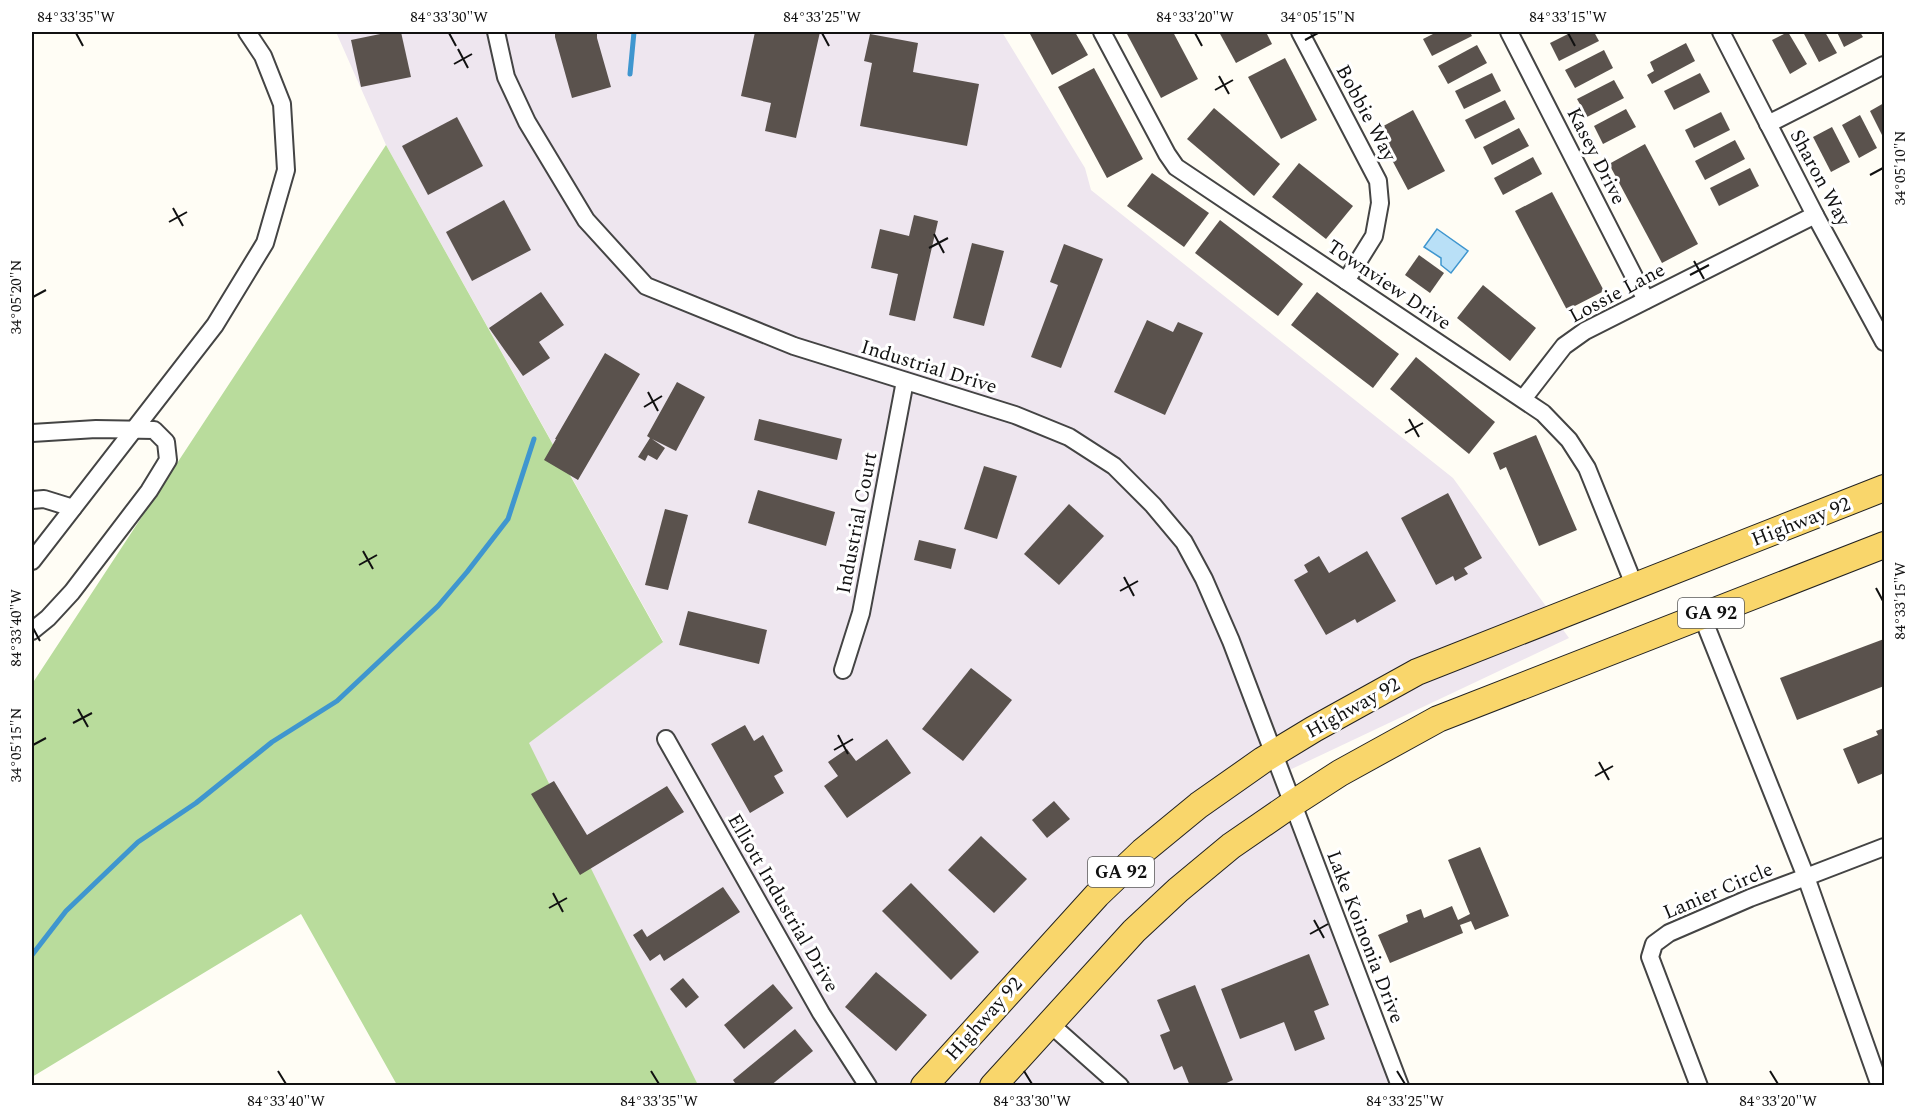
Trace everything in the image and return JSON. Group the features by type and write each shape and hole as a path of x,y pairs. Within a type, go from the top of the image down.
{"main road":[{"path":"1874,493 1884,474"},
{"name":"Highway 92","path":"924,1086 988,1012 1104,888 1143,851 1199,805 1273,754 1417,672 1874,493"},
{"name":"GA 92","path":"993,1086 1134,931 1178,890 1231,846 1292,804 1388,746 1438,719 1884,546"}],"street":[{"path":"32,561 215,325 266,243 286,170 282,104 263,56 247,32"},
{"name":"Industrial Drive","path":"496,32 506,77 527,122 586,220 646,286 794,346 1015,415 1070,436 1114,466 1153,505 1184,542 1204,579 1231,641 1292,804"},
{"name":"Townview Drive","path":"1102,32 1176,167 1543,413 1569,440 1587,468 1635,587"},
{"name":"Bobbie Way","path":"1299,32 1378,182 1380,203 1374,236 1346,281"},
{"name":"Kasey Drive","path":"1509,32 1646,300"},
{"name":"Sharon Way","path":"1721,32 1815,215 1884,342"},
{"path":"1768,124 1884,65"},
{"name":"Lossie Lane","path":"1522,399 1564,346 1585,331 1815,215"},
{"name":"Industrial Court","path":"843,670 861,613 905,381"},
{"path":"32,433 96,429 154,430 166,442 168,460 149,491 72,592 48,618 32,631"},
{"path":"32,500 45,499 73,508"},
{"name":"Lanier Circle","path":"1702,616 1806,877 1880,1086"},
{"name":"Elliott Industrial Drive","path":"666,740 821,1013 868,1086"},
{"name":"Lake Koinonia Drive","path":"1292,804 1400,1086"},
{"name":"Lanier Circle","path":"1699,1086 1650,957 1654,945 1669,933 1750,898 1884,847"},
{"path":"1049,1023 1120,1086"}],"shaded area":[{"path":"336,32 1002,32 1085,168 1091,190 1453,478 1569,638 1281,774 1397,1085 698,1085 528,743 663,641 386,145"}],"green space":[{"path":"386,145 663,642 529,743 698,1085 397,1085 301,914 32,1077 32,684"}],"water":[{"path":"1437,229 1468,251 1451,273 1441,265 1441,258 1424,247"}],"building":[{"path":"401,32 411,77 361,87 351,40"},
{"path":"555,32 597,32 611,87 572,98"},
{"path":"755,32 820,32 796,138 765,131 771,103 741,96"},
{"path":"1029,32 1075,32 1088,55 1052,75"},
{"path":"1126,32 1173,32 1198,79 1161,98"},
{"path":"1219,32 1266,32 1272,44 1236,63"},
{"path":"1437,32 1470,32 1472,36 1432,56 1423,39"},
{"path":"1572,32 1594,32 1599,41 1559,61 1550,43"},
{"path":"1788,32 1807,64 1790,74 1772,40"},
{"path":"1803,32 1825,32 1837,53 1819,62"},
{"path":"1837,32 1860,32 1863,37 1844,47"},
{"path":"870,34 918,43 913,72 979,84 967,146 860,126 872,63 864,61"},
{"path":"1686,43 1695,61 1652,84 1647,75 1654,71 1650,62"},
{"path":"1477,45 1487,63 1448,84 1438,66"},
{"path":"1604,50 1613,68 1575,88 1565,70"},
{"path":"1285,58 1317,120 1281,139 1248,77"},
{"path":"1094,68 1143,159 1107,178 1058,87"},
{"path":"1492,73 1501,91 1464,109 1455,91"},
{"path":"1700,73 1710,92 1674,110 1664,91"},
{"path":"1614,80 1624,98 1587,117 1577,99"},
{"path":"1505,100 1515,119 1475,139 1465,120"},
{"path":"1884,103 1884,139 1870,111"},
{"path":"1214,108 1280,164 1254,196 1187,139"},
{"path":"1626,109 1636,127 1603,144 1594,126"},
{"path":"1413,110 1445,171 1408,190 1376,130"},
{"path":"1721,112 1730,130 1694,148 1685,130"},
{"path":"1860,115 1877,148 1859,158 1842,125"},
{"path":"457,117 483,166 428,195 402,146"},
{"path":"1832,127 1850,162 1831,172 1813,137"},
{"path":"1519,128 1529,146 1492,165 1483,147"},
{"path":"1735,140 1745,159 1705,180 1695,161"},
{"path":"1645,144 1698,244 1662,263 1609,164"},
{"path":"1533,157 1542,174 1503,195 1494,178"},
{"path":"1299,163 1353,206 1326,239 1272,197"},
{"path":"1750,168 1759,186 1719,206 1710,188"},
{"path":"1152,173 1209,213 1184,247 1127,206"},
{"path":"1552,192 1604,291 1567,310 1515,211"},
{"path":"504,200 531,250 472,281 446,232"},
{"path":"914,215 938,221 915,321 889,315 898,274 871,268 880,229 909,236"},
{"path":"1220,220 1303,284 1278,316 1195,253"},
{"path":"972,243 1004,251 984,326 953,318"},
{"path":"1064,244 1103,259 1061,368 1031,357 1058,285 1050,282"},
{"path":"1419,255 1444,273 1430,293 1405,275"},
{"path":"1483,285 1536,328 1510,361 1457,318"},
{"path":"541,292 564,325 539,342 550,358 523,376 489,328"},
{"path":"1317,292 1399,354 1373,388 1291,325"},
{"path":"1147,320 1173,332 1178,322 1203,333 1165,415 1114,392"},
{"path":"605,353 640,374 578,480 544,460"},
{"path":"1416,357 1495,422 1469,454 1390,389"},
{"path":"677,382 705,397 676,451 652,439 665,448 657,460 648,455 645,461 638,457 650,438 647,436"},
{"path":"759,419 842,439 837,460 754,440"},
{"path":"1536,435 1577,530 1539,546 1506,467 1500,470 1493,453"},
{"path":"984,466 1017,476 997,539 964,529"},
{"path":"758,490 835,512 826,546 748,523"},
{"path":"1448,493 1482,558 1464,568 1468,574 1455,581 1453,576 1436,585 1401,518"},
{"path":"1069,504 1104,536 1059,585 1024,554"},
{"path":"665,509 688,515 668,590 645,585"},
{"path":"919,540 956,549 951,569 914,560"},
{"path":"1367,551 1396,601 1357,623 1355,619 1326,635 1294,580 1308,572 1304,565 1319,556 1329,573"},
{"path":"688,611 767,630 759,664 679,645"},
{"path":"1884,639 1884,686 1797,720 1780,678"},
{"path":"971,668 1012,700 963,761 922,729"},
{"path":"745,725 754,741 763,735 783,771 774,776 784,793 750,813 711,744"},
{"path":"1884,728 1884,773 1858,784 1843,749 1878,735 1876,731"},
{"path":"887,739 911,773 847,818 824,786 838,776 828,762 847,749 856,761"},
{"path":"554,781 587,835 667,786 684,812 580,875 531,794"},
{"path":"1054,801 1070,819 1047,838 1032,820"},
{"path":"981,836 1027,879 994,913 948,870"},
{"path":"1480,847 1509,916 1475,930 1471,921 1460,925 1463,933 1390,963 1378,935 1408,922 1406,915 1421,909 1424,918 1452,906 1458,920 1470,914 1448,860"},
{"path":"911,883 979,952 951,980 882,911"},
{"path":"723,887 740,912 664,961 660,954 650,961 633,935 642,929 647,937"},
{"path":"1309,954 1329,1005 1314,1011 1325,1039 1295,1051 1284,1022 1240,1039 1221,989"},
{"path":"876,972 927,1015 896,1051 845,1007"},
{"path":"683,978 699,997 686,1008 670,989"},
{"path":"773,984 793,1008 744,1049 724,1025"},
{"path":"1195,985 1233,1080 1220,1086 1190,1086 1182,1066 1174,1070 1160,1035 1170,1031 1157,1000"},
{"path":"795,1029 813,1051 770,1086 737,1086 733,1080"}],"waterway":[{"path":"630,74 634,32"},
{"path":"32,955 66,911 138,842 196,803 272,742 337,701 438,606 508,519 534,439"}]}
